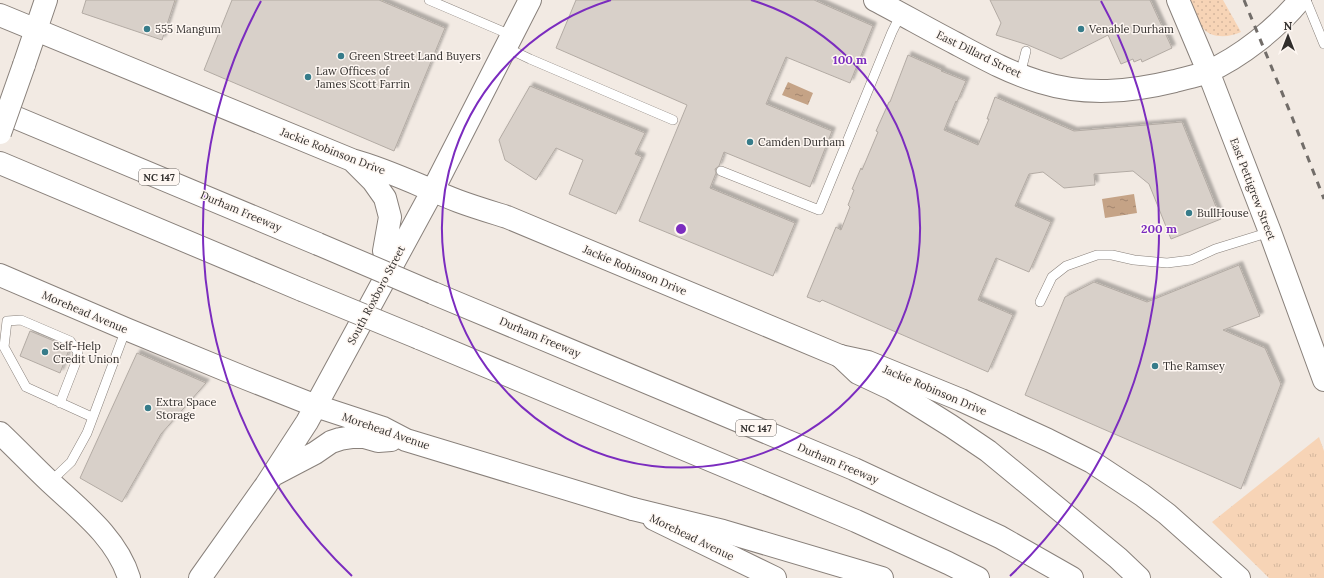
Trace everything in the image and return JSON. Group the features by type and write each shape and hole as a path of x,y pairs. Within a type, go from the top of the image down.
{"main road":[{"path":"0,133 46,0"},
{"name":"South Roxboro Street","path":"200,578 303,429 433,190 530,0"},
{"name":"East Dillard Street","path":"875,0 970,51 1020,75 1059,87 1077,90 1112,91 1143,88 1196,76 1208,71 1231,59 1261,38 1289,13 1300,0"},
{"name":"East Pettigrew Street","path":"1178,0 1208,71 1270,232 1324,380"},
{"name":"Jackie Robinson Drive","path":"0,15 352,160 374,166 458,201 507,217 840,356 868,362 961,400 1092,462 1167,514 1239,578"},
{"name":"Durham Freeway","path":"0,111 854,469 1000,537 1072,578"},
{"path":"352,160 373,181 384,198 390,216 384,251 391,265"},
{"path":"0,163 856,521 941,559 978,578"},
{"name":"Morehead Avenue","path":"0,275 126,329 316,406 383,428 406,440 633,509 775,578"},
{"path":"840,356 858,373 892,389 952,426 988,451 1118,558 1139,578"},
{"path":"0,432 108,538 127,570 129,578"},
{"path":"272,475 315,453 331,442 340,439 353,437 378,441 406,440"},
{"path":"633,509 723,531 882,578"}],"lane":[{"path":"429,0 508,41 530,59 673,120"},
{"path":"1306,0 1324,44"},
{"path":"721,171 819,210 901,14"},
{"path":"1020,75 1026,51"},
{"path":"1040,302 1052,277 1066,266 1096,255 1112,255 1134,260 1167,263 1191,260 1215,249 1270,232"},
{"path":"60,403 76,362 78,352 70,341 21,320 7,321 4,347 26,387 60,403 92,417"},
{"path":"50,482 71,462 87,433 126,329"}],"green space":[{"path":"1189,0 1223,0 1241,32 1225,36 1209,33 1199,23"},
{"path":"1319,437 1324,451 1324,578 1269,578 1212,522"}],"water":[{"path":"788,82 813,93 808,105 782,95"},
{"path":"1134,194 1137,213 1105,218 1102,199"}],"building":[{"name":"555 Mangum","path":"86,0 175,0 162,40 82,13"},
{"path":"232,0 379,0 445,28 394,151 204,70"},
{"name":"Camden Durham","path":"576,0 814,0 873,26 850,83 786,57 766,104 832,131 810,187 724,152 719,166 715,169 716,173 710,188 795,223 773,276 639,221 687,105 556,48"},
{"name":"Venable Durham","path":"990,0 1150,0 1172,48 1142,62 1141,59 1134,62 1133,59 1121,64 1108,35 1061,59 1028,45 996,35 1001,23"},
{"name":"BullHouse","path":"908,55 966,81 944,130 978,145 989,119 987,119 995,97 1074,131 1182,122 1221,219 1171,239 1149,184 1133,171 1094,174 1095,185 1064,188 1043,172 1029,174 1015,206 1051,222 1029,272 996,258 978,300 1013,315 988,372 822,300 820,302 807,297 836,227 841,230 850,207 848,205 854,190 852,189 861,168 862,170 878,132 876,131 890,102"},
{"path":"530,86 645,133 635,154 642,157 616,214 569,194 583,160 556,148 536,180 505,160 499,140"},
{"name":"The Ramsey","path":"1239,265 1260,316 1223,330 1265,348 1281,384 1241,489 1025,395 1065,297 1094,282 1147,302"},
{"name":"Self-Help Credit Union","path":"30,331 66,346 69,350 60,373 20,356"},
{"name":"Extra Space Storage","path":"137,353 206,383 161,434 122,502 80,478"}],"railway":[{"path":"1244,0 1324,199"}],"place":[{"name":"555 Mangum","path":"147,29"},
{"name":"Venable Durham","path":"1081,29"},
{"name":"Green Street Land Buyers","path":"341,56"},
{"name":"Law Offices of James Scott Farrin","path":"308,77"},
{"name":"Camden Durham","path":"750,142"},
{"name":"BullHouse","path":"1189,213"},
{"name":"Self-Help Credit Union","path":"45,352"},
{"name":"The Ramsey","path":"1155,366"},
{"name":"Extra Space Storage","path":"148,408"}]}
